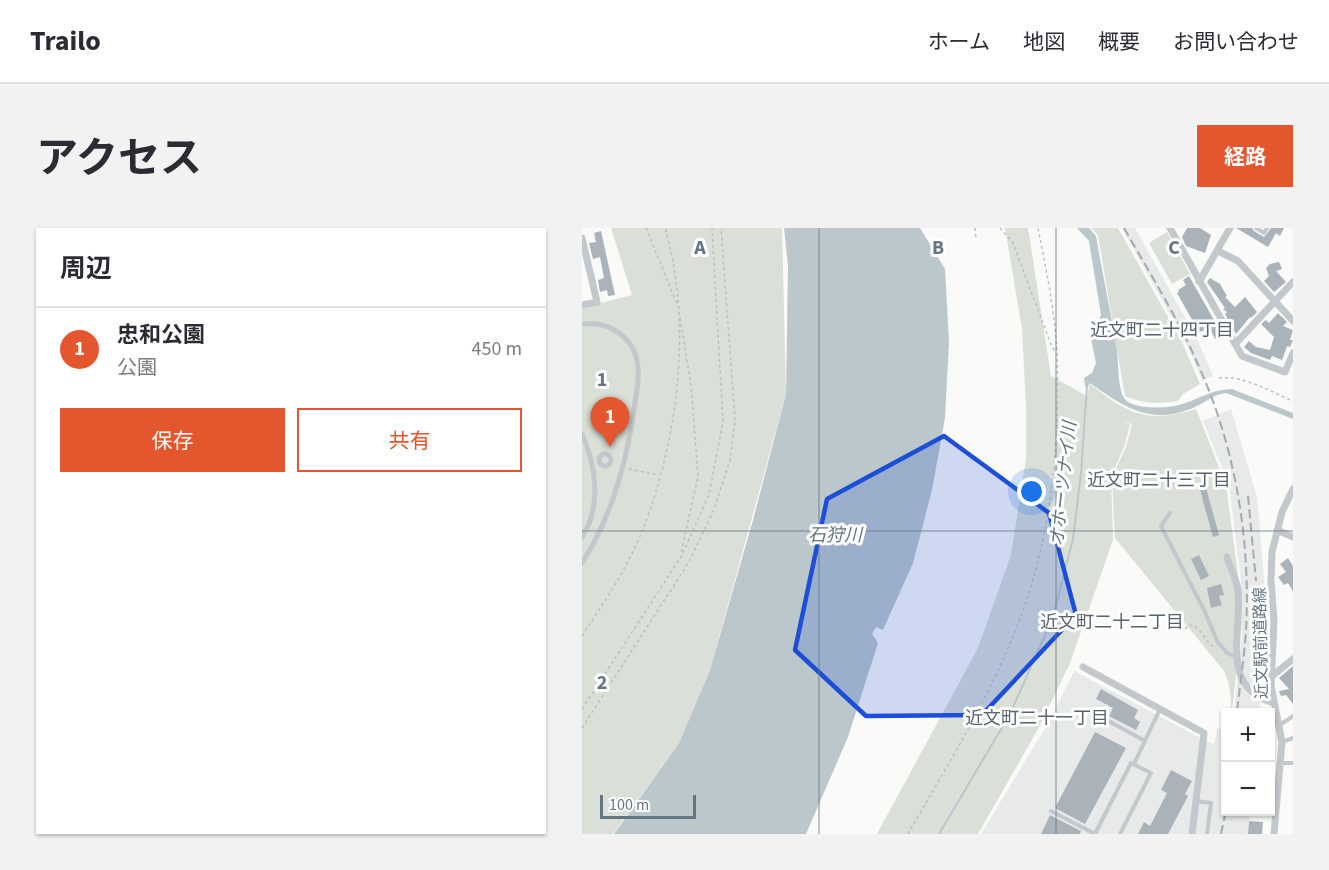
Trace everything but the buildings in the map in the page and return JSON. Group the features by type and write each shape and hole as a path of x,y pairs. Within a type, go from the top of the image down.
{"street":[{"path":"1170,228 1242,356 1285,372 1293,353"},
{"path":"1174,236 1178,228"},
{"path":"1199,282 1230,228"},
{"path":"582,238 597,302 582,305"},
{"path":"1218,251 1238,261 1293,321"},
{"path":"1235,344 1293,282"},
{"path":"582,324 595,323 620,333 629,342 638,362 639,376 633,422 622,468 606,517 582,563"},
{"path":"582,434 594,477 593,508 582,537"},
{"path":"588,449 592,449 599,457 600,465 597,476 594,477"},
{"path":"599,457 603,454 608,455 611,459 610,464"},
{"path":"600,465 610,464 622,468"},
{"name":"近文駅前道路線","path":"1274,834 1282,763 1282,742 1271,677 1274,621 1271,581 1272,552 1282,512 1293,489"},
{"path":"1277,530 1293,537"},
{"path":"1227,558 1238,588 1237,658 1241,680 1261,700 1274,704"},
{"path":"1271,677 1293,659"},
{"path":"1083,667 1204,733 1192,834"}],"lane":[{"path":"1256,228 1264,233 1267,228"},
{"path":"1170,513 1161,526 1205,612 1217,641 1227,653 1237,658"},
{"path":"1051,812 1095,834 1131,763 1134,764 1160,709"},
{"path":"1280,725 1293,717"},
{"path":"1105,719 1145,741"},
{"path":"1282,742 1293,738"},
{"path":"1282,763 1293,764"},
{"path":"1120,834 1151,773 1134,764"},
{"path":"1196,801 1211,803 1207,834"}],"path":[{"path":"582,636 620,577 637,543 661,475 670,442 677,399 678,307 646,228"},
{"path":"665,228 673,263 691,384 698,476 681,557"},
{"path":"582,710 681,557 709,495 723,421 712,228"},
{"path":"582,728 689,562 715,507 730,460 735,420 721,228"},
{"path":"975,228 976,240"},
{"path":"1000,228 1013,243 1052,347 1056,352"},
{"path":"908,834 979,708 1002,661 1022,614 1036,570 1047,518 1057,415 1056,352 1050,292 1038,228"},
{"path":"1219,378 1239,380 1293,401"},
{"path":"622,468 661,475"},
{"path":"1185,629 1193,624 1214,648 1223,648"}],"highlighted area":[{"path":"944,436 1049,513 1076,615 982,715 866,716 795,650 827,499"}],"shaded area":[{"path":"611,228 782,228 786,394 710,670 679,743 613,834 582,834 582,308 632,295"},
{"path":"1005,228 1028,228 1051,376 1087,396 1090,384 1127,409 1151,416 1164,416 1196,409 1226,485 1239,582 1240,638 1232,708 1230,708 1231,696 1224,671 1115,538 1112,477 1126,447 1132,425 1122,419 1130,425 1124,447 1111,477 1113,540 1070,663 1038,729 978,834 877,834 978,648 1011,555 1026,459 1022,329"},
{"path":"1091,228 1118,228 1182,342 1200,384 1183,394 1178,401 1151,403 1125,396 1098,235"},
{"path":"1122,228 1135,228 1197,339 1213,376 1202,381 1189,349"},
{"path":"1167,232 1190,274 1172,284 1149,243"},
{"path":"1231,409 1257,497 1264,577 1265,660 1259,708 1234,708 1242,638 1241,581 1229,485 1203,421"},
{"path":"1074,671 1214,745 1217,729 1221,729 1221,816 1249,816 1247,834 981,834 1050,720"}],"water":[{"name":"石狩川","path":"784,228 920,228 945,269 949,342 945,418 932,490 913,563 883,630 876,627 872,634 878,643 848,737 806,834 614,834 679,743 710,670 753,520 786,394 788,266"},
{"path":"1077,228 1089,228 1096,236 1116,344 1120,386 1127,401 1144,407 1176,406 1215,392 1232,389 1293,413 1293,419 1226,393 1214,396 1181,412 1153,415 1128,407 1090,383 1088,387 1085,386 1084,378 1092,373 1096,363 1091,339 1101,315 1089,241"}],"waterway":[{"name":"オホーツナイ川","path":"939,834 1010,714 1053,617 1073,539 1081,473 1087,386"}],"railway":[{"path":"1124,228 1171,310 1196,360 1210,392 1230,458 1243,527 1246,562 1245,641 1237,708"},
{"path":"1248,496 1256,581"},
{"path":"1221,834 1225,816"}],"place":[{"name":"忠和公園","path":"610,447"}],"district":[{"name":"近文町二十四丁目","path":"1162,330"},
{"name":"近文町二十三丁目","path":"1159,480"},
{"name":"近文町二十二丁目","path":"1112,622"},
{"name":"近文町二十一丁目","path":"1037,718"}]}
